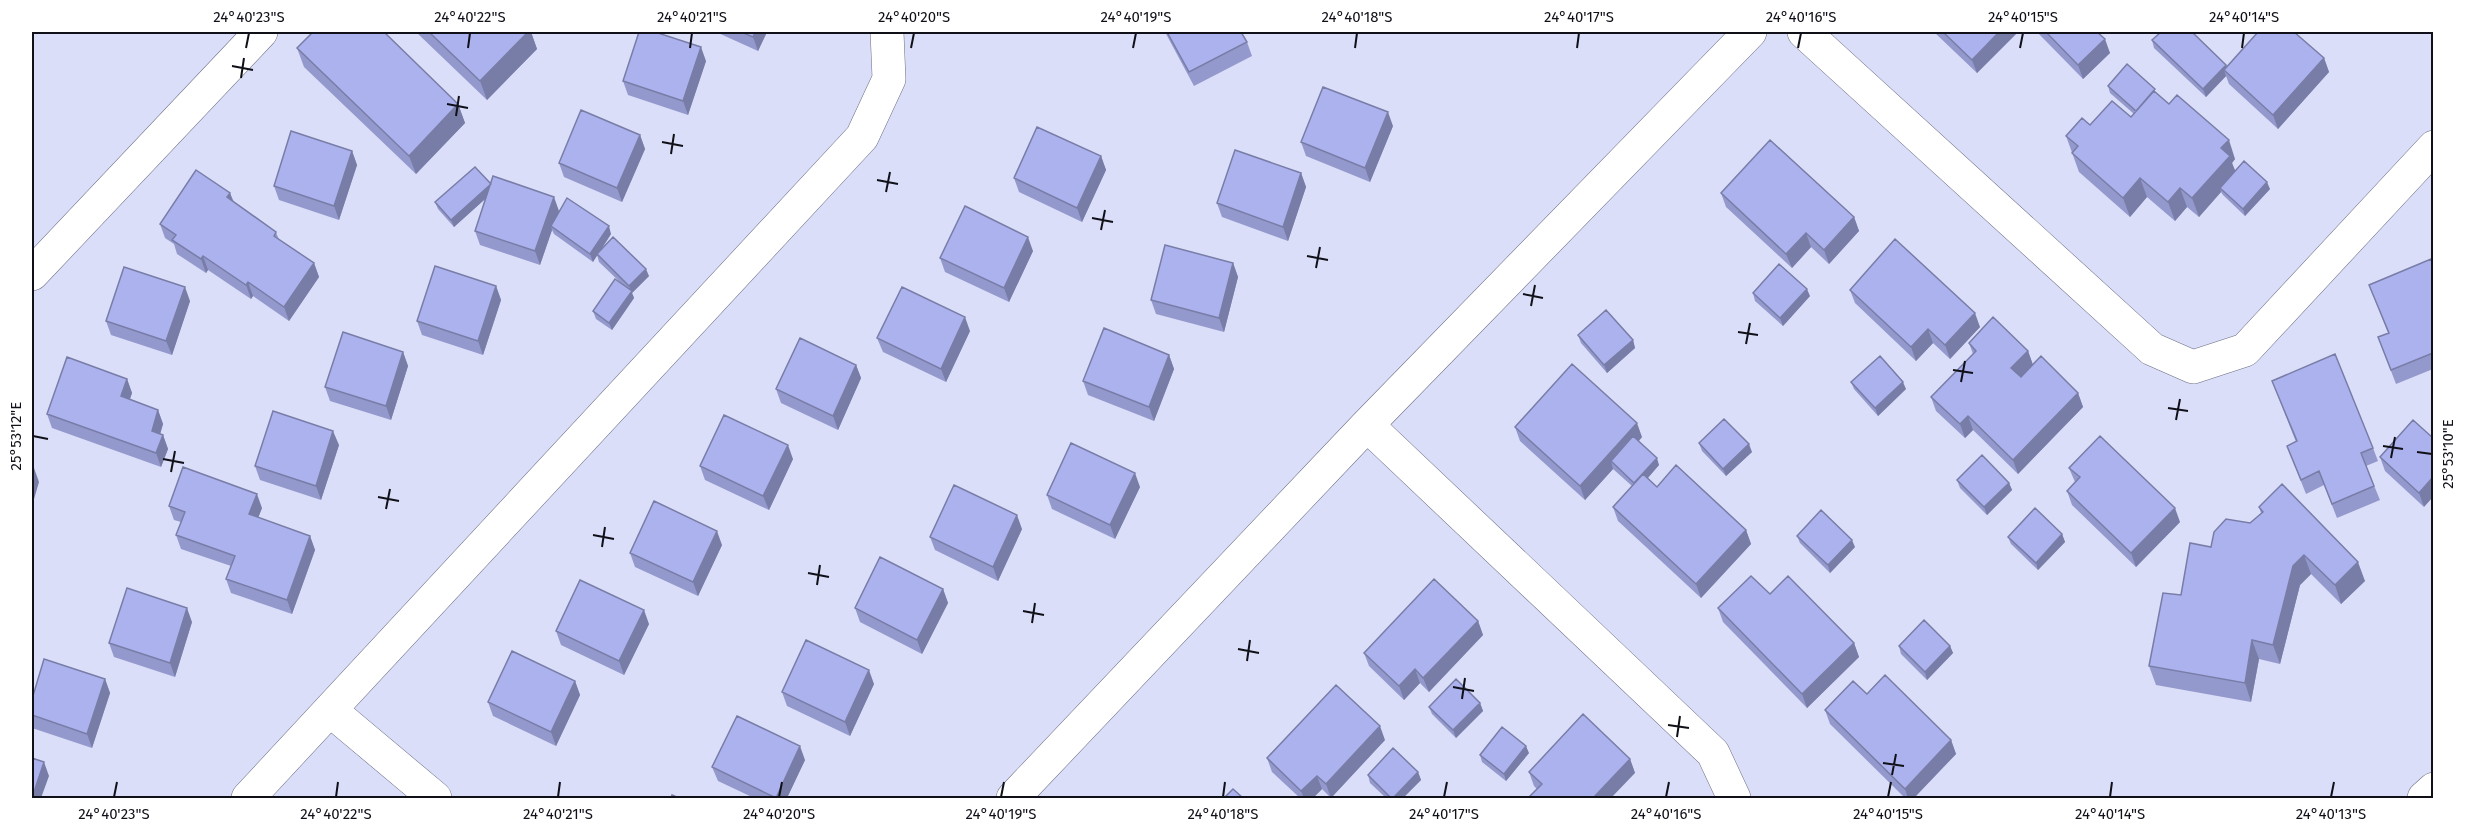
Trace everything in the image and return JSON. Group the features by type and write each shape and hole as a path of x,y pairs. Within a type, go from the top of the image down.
{"street":[{"path":"32,274 261,32"},
{"path":"248,798 862,137 889,79 887,32"},
{"path":"1013,798 1367,425 1750,32"},
{"path":"1804,32 2152,349 2193,367 2245,350 2433,147"},
{"path":"1367,425 1713,753 1734,798"},
{"path":"330,710 435,798"},
{"path":"2424,798 2433,789"}],"building":[{"path":"313,32 384,32 458,104 409,156 297,48"},
{"path":"429,32 528,32 480,81"},
{"path":"639,32 655,32 701,47 683,101 623,81"},
{"path":"741,32 755,32 753,37"},
{"path":"1167,32 1241,32 1247,42 1189,72"},
{"path":"1943,32 1999,32 1972,60"},
{"path":"2046,32 2097,32 2105,39 2078,65"},
{"path":"2161,32 2192,32 2226,65 2203,89 2152,40"},
{"path":"2258,32 2294,32 2324,58 2273,115 2224,70"},
{"path":"2127,64 2155,89 2136,111 2108,86"},
{"path":"1323,87 1388,112 1365,168 1301,142"},
{"path":"2154,91 2169,104 2177,95 2229,140 2221,148 2230,156 2192,198 2180,188 2168,202 2140,178 2123,198 2072,153 2078,146 2066,136 2082,118 2090,125 2112,101 2131,117"},
{"path":"581,110 640,135 617,188 559,163"},
{"path":"1037,127 1101,156 1077,208 1014,178"},
{"path":"291,131 352,151 334,206 274,186"},
{"path":"1770,140 1854,217 1824,250 1806,233 1786,254 1721,193"},
{"path":"1235,150 1301,173 1283,227 1217,203"},
{"path":"2244,161 2267,182 2243,209 2220,188"},
{"path":"475,167 491,184 451,220 435,202"},
{"path":"196,170 230,193 227,197 276,232 274,236 314,263 284,307 248,282 246,285 203,256 201,259 172,240 176,235 160,224"},
{"path":"493,176 554,197 535,251 475,231"},
{"path":"567,198 609,226 590,254 551,226"},
{"path":"965,206 1028,237 1004,288 940,258"},
{"path":"613,237 646,269 629,286 597,254"},
{"path":"1895,239 1975,313 1945,345 1928,329 1911,347 1850,290"},
{"path":"1165,245 1233,263 1219,318 1151,300"},
{"path":"2431,259 2433,265 2433,353 2391,370 2378,337 2389,333 2369,285"},
{"path":"1779,264 1807,289 1780,318 1753,293"},
{"path":"435,266 496,286 478,341 417,321"},
{"path":"124,267 185,287 166,341 106,321"},
{"path":"615,279 632,291 609,323 593,311"},
{"path":"902,287 965,317 941,369 877,338"},
{"path":"1606,310 1633,340 1604,365 1578,335"},
{"path":"1993,317 2028,351 2011,368 2021,377 2041,356 2078,393 2013,460 1968,416 1960,424 1931,397 1976,351 1969,343"},
{"path":"1104,328 1169,355 1149,407 1083,381"},
{"path":"343,332 403,352 386,406 325,387"},
{"path":"800,338 856,365 833,416 776,389"},
{"path":"2335,354 2373,448 2361,453 2374,486 2332,504 2319,471 2301,480 2287,446 2297,441 2272,381"},
{"path":"1880,356 1903,382 1875,408 1851,382"},
{"path":"67,357 127,379 121,396 158,410 152,431 163,435 156,453 47,414"},
{"path":"1572,364 1637,423 1580,486 1515,427"},
{"path":"273,411 333,431 316,486 255,466"},
{"path":"724,415 788,445 763,496 700,466"},
{"path":"1724,419 1749,444 1723,469 1699,443"},
{"path":"2413,420 2433,438 2433,477 2419,493 2380,457"},
{"path":"1633,436 1657,458 1634,483 1611,461"},
{"path":"2100,436 2175,508 2131,553 2067,491 2080,477 2069,468"},
{"path":"1071,443 1135,473 1110,525 1047,495"},
{"path":"1982,455 2009,483 1984,507 1957,480"},
{"path":"1676,465 1746,530 1696,584 1613,507 1643,474 1657,487"},
{"path":"183,467 257,494 249,514 310,536 287,600 226,579 235,556 176,535 185,512 169,506"},
{"path":"2282,484 2358,562 2335,585 2304,555 2293,566 2273,645 2252,640 2245,683 2149,666 2163,593 2181,595 2190,543 2211,547 2214,532 2226,519 2250,523 2263,512 2259,507"},
{"path":"954,485 1017,515 993,567 930,537"},
{"path":"654,501 717,531 693,582 630,553"},
{"path":"2035,508 2062,534 2036,563 2008,537"},
{"path":"1821,510 1852,540 1828,565 1797,536"},
{"path":"880,557 943,589 917,640 855,608"},
{"path":"1751,576 1770,594 1788,576 1854,643 1802,694 1718,608"},
{"path":"1434,579 1478,621 1423,678 1415,669 1399,686 1364,653"},
{"path":"580,580 644,610 619,661 556,631"},
{"path":"127,588 187,608 170,663 109,643"},
{"path":"1924,620 1950,646 1925,672 1899,646"},
{"path":"806,640 869,670 845,722 782,692"},
{"path":"512,651 575,681 551,732 488,702"},
{"path":"44,659 105,679 87,734 32,715 32,699"},
{"path":"1885,675 1951,740 1905,789 1825,710 1853,681 1867,694"},
{"path":"1456,679 1480,703 1453,730 1429,707"},
{"path":"1336,685 1380,726 1326,784 1317,776 1301,791 1267,758"},
{"path":"1583,714 1630,759 1593,798 1528,798 1542,784 1529,772"},
{"path":"737,716 800,746 776,798 712,767"},
{"path":"1502,727 1526,746 1504,774 1480,755"},
{"path":"1393,748 1418,772 1391,798 1368,775"},
{"path":"32,758 44,762 32,798"},
{"path":"1233,789 1243,798 1224,798"}]}
